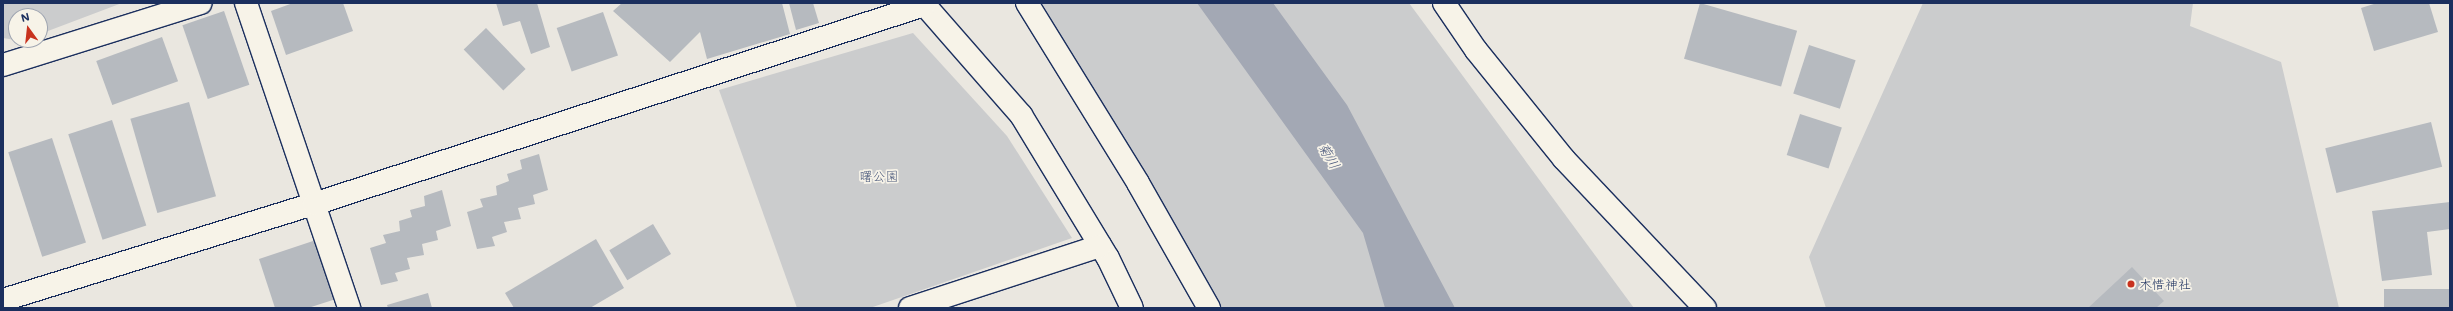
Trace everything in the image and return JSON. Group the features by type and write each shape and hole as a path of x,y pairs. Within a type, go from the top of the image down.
{"street":[{"path":"3,65 201,3"},
{"path":"246,3 349,308"},
{"path":"1027,3 1138,183 1209,308"},
{"path":"1444,3 1476,50 1564,160 1705,308"},
{"path":"3,300 314,204 924,4 1021,116 1100,246 1132,308"},
{"path":"917,307 1100,246"}],"green space":[{"path":"3,3 122,3 48,31 48,8 8,8 8,39 3,38"},
{"path":"1042,3 1409,3 1634,308 1209,308"},
{"path":"1923,3 2193,3 2190,26 2281,62 2339,308 1826,308 1809,257"},
{"name":"曙公園","path":"913,33 1007,136 1072,238 870,308 797,308 719,90"}],"water":[{"name":"菊川","path":"1197,3 1273,3 1347,105 1455,308 1385,308 1363,233"}],"building":[{"path":"293,3 343,3 353,31 286,55 271,11"},
{"path":"496,3 537,3 550,47 531,54 520,21 503,26"},
{"path":"622,3 782,3 790,34 707,59 700,32 670,62 613,11"},
{"path":"789,3 813,3 819,23 796,30"},
{"path":"1700,3 1797,31 1781,87 1684,59"},
{"path":"2377,3 2429,3 2438,32 2374,51 2361,8"},
{"path":"224,11 249,85 208,99 182,25"},
{"path":"603,12 618,55 572,71 557,28"},
{"path":"486,28 526,69 503,91 464,50"},
{"path":"162,37 178,81 112,105 96,61"},
{"path":"1809,45 1856,60 1840,109 1793,94"},
{"path":"189,102 216,196 157,213 130,119"},
{"path":"1800,114 1842,128 1829,168 1787,155"},
{"path":"112,120 146,226 103,240 68,134"},
{"path":"2431,122 2442,167 2336,193 2325,148"},
{"path":"52,138 86,243 42,257 8,152"},
{"path":"539,154 548,190 533,195 535,204 518,208 521,219 504,222 507,232 492,237 495,246 477,249 467,212 483,207 480,199 497,195 496,186 509,181 507,174 522,169 520,160"},
{"path":"442,190 451,226 436,231 438,240 422,244 424,255 407,258 410,269 395,273 398,281 381,285 370,248 386,243 383,235 400,231 399,221 412,217 410,210 425,206 424,196"},
{"path":"2450,202 2450,229 2427,232 2432,275 2382,281 2372,211"},
{"path":"653,224 671,254 627,280 609,250"},
{"path":"596,239 624,288 590,308 514,308 505,293"},
{"path":"316,240 336,299 308,308 275,308 259,259"},
{"name":"木惜神社","path":"2132,267 2164,301 2156,308 2088,308"},
{"path":"2384,289 2450,289 2450,308 2384,308"},
{"path":"428,293 432,308 388,308 387,305"}],"place":[{"name":"木惜神社","path":"2131,284"}]}
